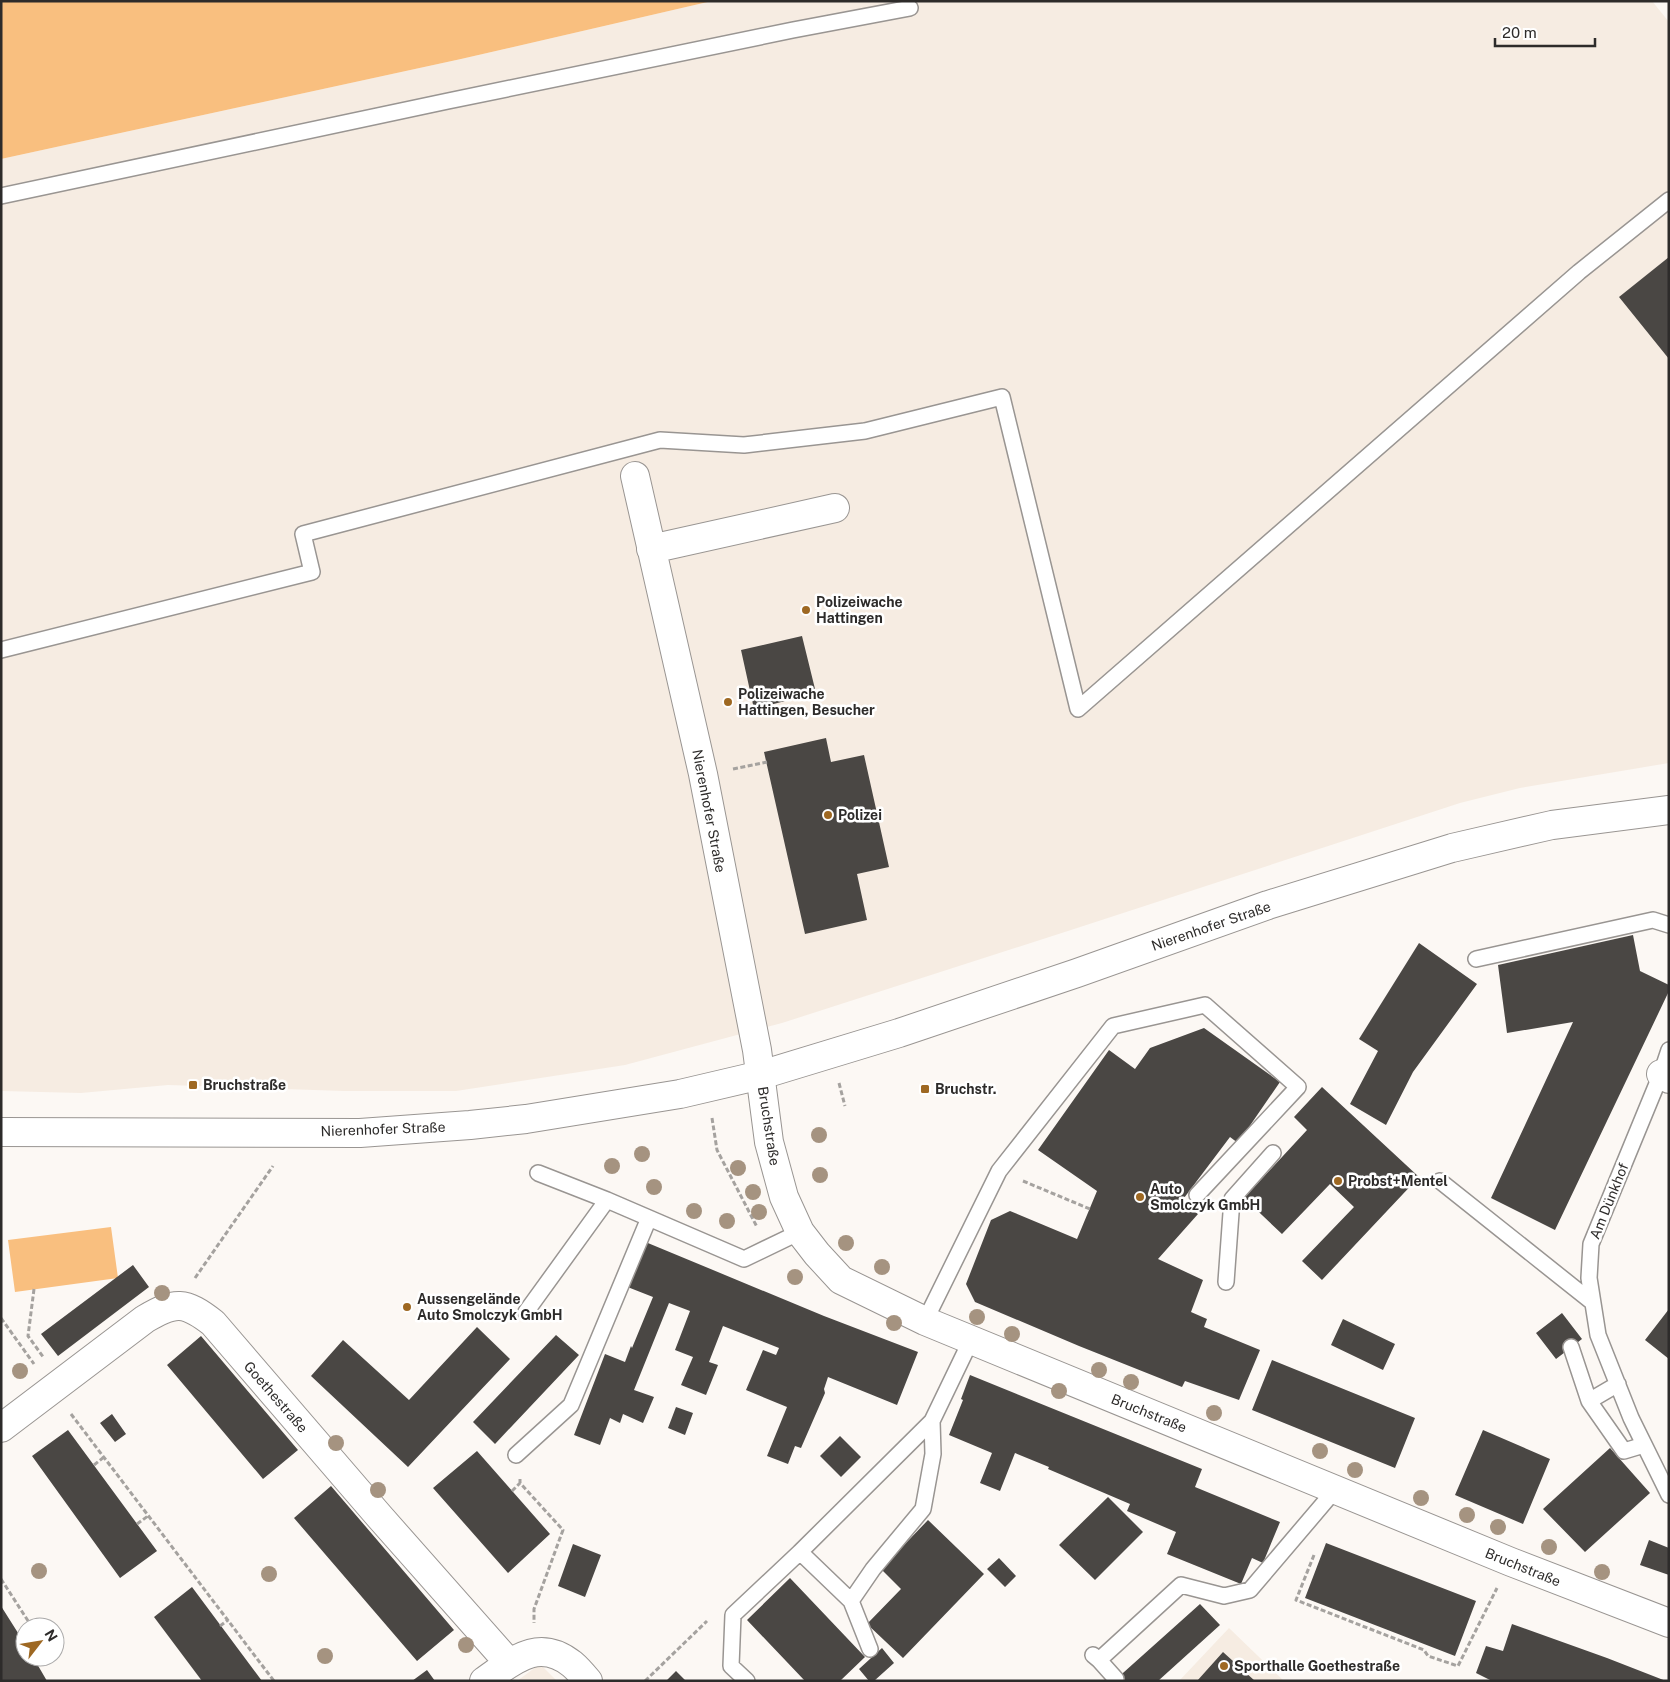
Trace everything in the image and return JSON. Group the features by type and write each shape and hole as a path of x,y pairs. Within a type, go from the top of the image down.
{"street":[{"name":"Nierenhofer Straße","path":"634,476 703,774 761,1075"},
{"path":"651,549 835,508"},
{"name":"Nierenhofer Straße","path":"1,1132 360,1133 526,1119 644,1101 761,1075 899,1033 1077,974 1268,906 1452,848 1552,825 1669,810"},
{"name":"Bruchstraße","path":"761,1075 769,1142 784,1197 800,1232 841,1280 924,1321 1511,1562 1669,1624"},
{"path":"1,1428 145,1320 163,1309 176,1305"},
{"name":"Goethestraße","path":"176,1305 197,1311 213,1323 379,1516 509,1663"},
{"path":"484,1681 525,1654 538,1651 552,1653 571,1663 588,1681"}],"lane":[{"path":"1,196 448,101 793,30 910,8"},
{"path":"1,650 312,572 302,534 660,440 744,446 855,432 1002,397 1078,709 1579,272 1669,200"},
{"path":"1476,959 1653,920 1669,925"},
{"path":"924,1321 999,1171 1113,1026 1205,1005 1298,1087 1197,1195"},
{"name":"Am Dünkhof","path":"1666,1068 1591,1244 1589,1278 1598,1335 1644,1445 1669,1495"},
{"path":"1226,1282 1232,1199 1273,1153"},
{"path":"538,1173 744,1258 800,1232"},
{"path":"1440,1181 1592,1302"},
{"path":"526,1312 607,1200"},
{"path":"516,1455 571,1405 649,1218"},
{"path":"747,1681 731,1666 733,1615 800,1552 932,1421 971,1340"},
{"path":"1571,1347 1589,1401 1624,1451 1644,1445"},
{"path":"1589,1401 1618,1384"},
{"path":"851,1601 873,1569 923,1509 933,1454 932,1421"},
{"path":"1116,1679 1096,1658 1181,1585 1224,1596 1250,1590 1334,1490"},
{"path":"800,1552 851,1601 870,1648"}],"path":[{"path":"706,1088 717,1150 768,1248"},
{"path":"176,1305 273,1166"},
{"path":"999,1171 1090,1209"},
{"path":"34,1289 28,1336 57,1386 104,1457 274,1681"},
{"path":"1,1318 57,1386"},
{"path":"516,1455 520,1483 563,1530 534,1609 534,1629 538,1651"},
{"path":"94,1465 104,1457"},
{"path":"512,1491 520,1483"},
{"path":"137,1524 148,1516"},
{"path":"1318,1546 1296,1600 1424,1650 1428,1656 1458,1666 1511,1562"},
{"path":"1,1579 26,1617"},
{"path":"220,1626 228,1620"}],"shaded area":[{"path":"1,1 712,1 461,59 1,159"},
{"path":"712,1 1652,1 1669,22 1669,763 1520,788 1460,803 782,1023 625,1065 456,1091 344,1091 168,1085 81,1093 1,1091 1,159 461,59"},
{"path":"111,1227 118,1278 15,1292 8,1240"},
{"path":"1229,1628 1284,1681 1179,1681"},
{"path":"540,1664 557,1681 517,1681"}],"building":[{"path":"1669,257 1669,359 1619,297"},
{"path":"802,636 816,693 754,709 741,650"},
{"name":"Polizei","path":"826,738 831,762 864,755 889,867 857,874 867,920 805,934 764,752"},
{"path":"1633,935 1640,971 1669,985 1669,991 1555,1230 1491,1198 1573,1022 1507,1033 1498,965"},
{"path":"1419,943 1477,984 1413,1072 1386,1125 1350,1104 1378,1051 1359,1039"},
{"name":"Auto Smolczyk GmbH","path":"1204,1028 1280,1082 1238,1143 1230,1137 1181,1202 1198,1214 1158,1259 1203,1280 1191,1312 1207,1319 1204,1327 1260,1350 1239,1400 1185,1381 1182,1387 975,1302 966,1284 991,1220 1010,1211 1077,1239 1097,1191 1038,1150 1109,1050 1135,1069 1150,1048"},
{"name":"Probst+Mentel","path":"1322,1087 1419,1177 1322,1280 1302,1261 1354,1207 1330,1184 1282,1234 1244,1198 1307,1130 1294,1117"},
{"path":"643,1241 824,1316 918,1352 897,1405 828,1377 824,1389 825,1393 801,1448 795,1446 788,1464 767,1456 787,1407 746,1390 763,1350 776,1355 779,1348 723,1326 709,1362 718,1365 706,1395 681,1385 693,1357 675,1350 690,1311 669,1303 634,1390 654,1397 643,1423 623,1414 620,1423 610,1418 600,1445 574,1435 605,1354 625,1362 653,1297 625,1286"},
{"path":"133,1265 149,1287 58,1356 41,1334"},
{"path":"1669,1309 1669,1359 1645,1340"},
{"path":"1562,1313 1582,1339 1556,1359 1536,1333"},
{"path":"1343,1319 1395,1344 1383,1370 1331,1345"},
{"path":"477,1327 510,1359 408,1467 311,1376 343,1340 409,1400"},
{"path":"556,1335 579,1355 495,1444 473,1422"},
{"path":"201,1336 298,1450 263,1479 167,1365"},
{"path":"1272,1360 1415,1418 1395,1468 1252,1410"},
{"path":"970,1375 1202,1469 1195,1487 1280,1522 1263,1563 1252,1558 1241,1584 1167,1554 1176,1532 1127,1511 1130,1504 1015,1453 1000,1491 980,1483 992,1453 949,1435 963,1400 961,1399"},
{"path":"676,1407 693,1413 685,1435 668,1428"},
{"path":"112,1414 126,1434 115,1442 100,1423"},
{"path":"68,1430 157,1551 120,1578 32,1456"},
{"path":"1483,1430 1550,1459 1523,1524 1455,1495"},
{"path":"840,1436 861,1457 841,1477 820,1456"},
{"path":"1610,1448 1650,1493 1585,1552 1543,1509"},
{"path":"477,1451 550,1534 508,1573 433,1488"},
{"path":"331,1486 454,1630 417,1661 294,1518"},
{"path":"1108,1497 1143,1532 1095,1580 1059,1545"},
{"path":"928,1520 984,1574 903,1658 867,1624 901,1589 881,1569"},
{"path":"1649,1540 1669,1548 1669,1575 1640,1565"},
{"path":"1326,1543 1476,1601 1455,1656 1305,1598"},
{"path":"573,1544 601,1555 585,1597 558,1586"},
{"path":"999,1558 1016,1576 1005,1587 987,1569"},
{"path":"790,1578 865,1657 840,1681 805,1681 747,1620"},
{"path":"192,1587 262,1681 202,1681 154,1617"},
{"path":"1200,1604 1220,1625 1158,1681 1114,1681"},
{"path":"1,1606 15,1628 15,1667 39,1667 47,1681 1,1681"},
{"path":"1512,1624 1666,1681 1492,1681 1476,1673 1486,1646 1503,1651"},
{"path":"882,1648 894,1663 874,1681 869,1681 859,1669"},
{"name":"Sporthalle Goethestraße","path":"1223,1652 1255,1681 1197,1681"},
{"path":"427,1670 435,1681 412,1681"},
{"path":"676,1671 686,1681 666,1681"}],"place":[{"name":"Polizeiwache Hattingen","path":"806,610"},
{"name":"Polizeiwache Hattingen, Besucher","path":"728,702"},
{"name":"Polizei","path":"828,815"},
{"name":"Bruchstraße","path":"193,1085"},
{"name":"Bruchstr.","path":"925,1089"},
{"name":"Probst+Mentel","path":"1338,1181"},
{"name":"Auto Smolczyk GmbH","path":"1140,1197"},
{"name":"Aussengelände Auto Smolczyk GmbH","path":"407,1307"},
{"name":"Sporthalle Goethestraße","path":"1224,1666"}]}
